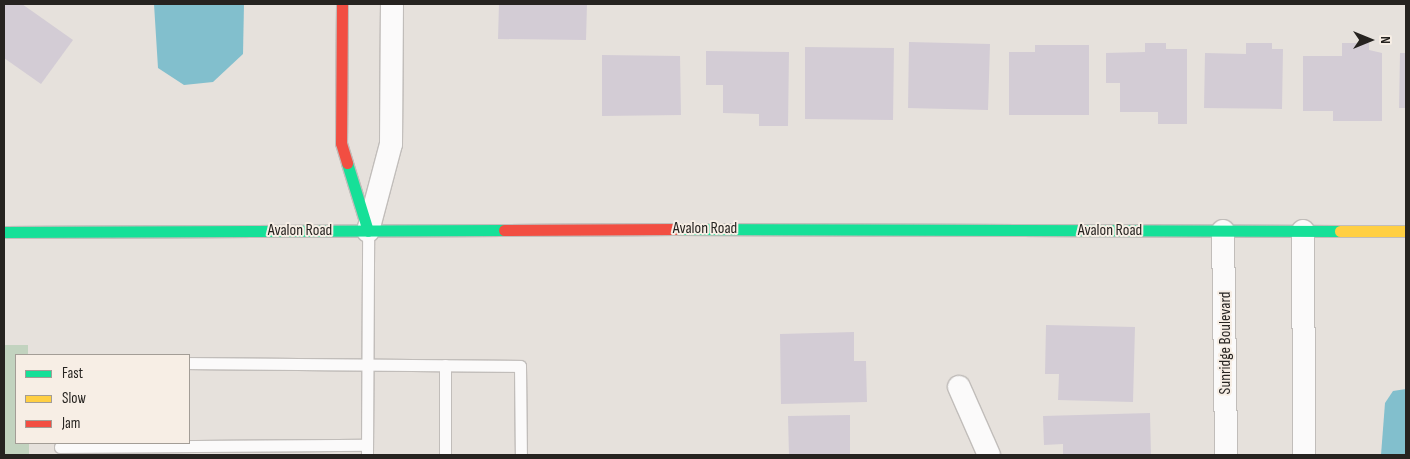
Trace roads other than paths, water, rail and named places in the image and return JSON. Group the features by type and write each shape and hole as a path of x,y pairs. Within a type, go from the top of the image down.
{"main road":[{"path":"342,4 342,143 368,231"},
{"name":"Avalon Road","path":"4,232 783,229 1406,231"}],"street":[{"path":"368,231 391,144 392,4"},
{"name":"Sunridge Boulevard","path":"1223,231 1226,455"},
{"path":"1303,231 1304,455"},
{"path":"960,386 989,455"}],"lane":[{"path":"60,447 367,450 368,231"},
{"path":"190,363 520,366 521,455"},
{"path":"444,365 445,455"}],"water":[{"path":"154,4 244,4 243,54 213,82 184,85 158,68"},
{"path":"1406,389 1406,455 1381,455 1385,403 1393,391"}]}
